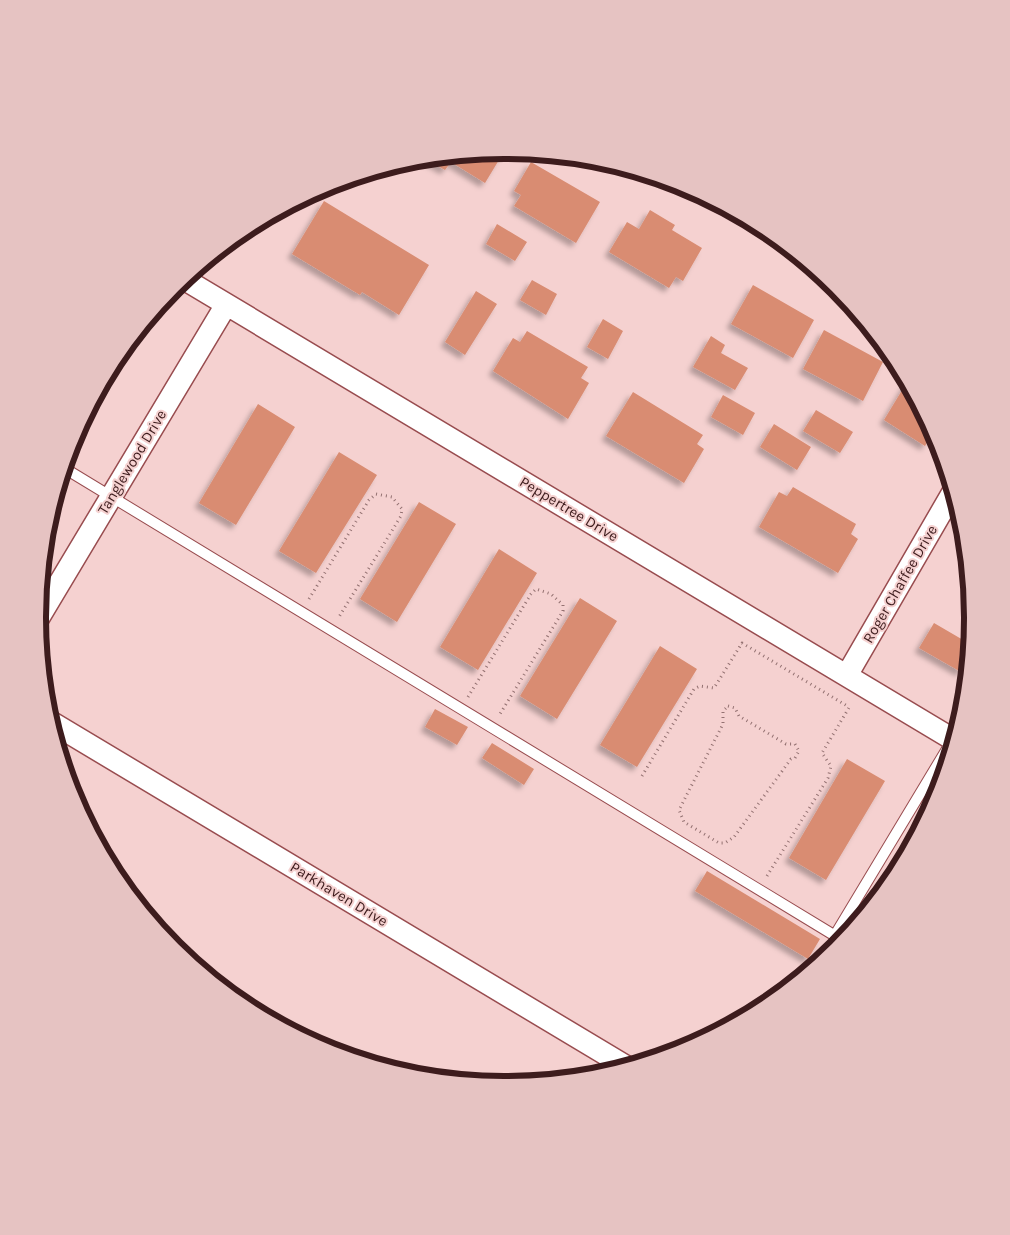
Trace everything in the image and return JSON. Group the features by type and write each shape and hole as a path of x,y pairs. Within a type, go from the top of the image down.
{"street":[{"name":"Peppertree Drive","path":"191,284 948,735"},
{"name":"Tanglewood Drive","path":"46,605 226,305"},
{"name":"Roger Chaffee Drive","path":"855,680 948,501"},
{"name":"Parkhaven Drive","path":"60,728 619,1062"}],"lane":[{"path":"70,472 835,936"},
{"path":"848,922 939,765"}],"path":[{"path":"301,612 369,500 376,494 392,497 402,509 401,516 330,630"},
{"path":"461,709 531,594 536,589 551,594 560,600 563,610 492,727"},
{"path":"642,776 694,689 700,686 714,688 742,643 849,707"},
{"path":"759,890 828,778 831,766 822,754 849,707 855,680"},
{"path":"728,706 735,708 739,716 786,744 795,744 798,747 798,754 796,758 791,759 731,840 719,843 684,822 681,818 679,810 681,805 723,724 723,711 728,706"}],"building":[{"path":"499,159 485,183 452,162"},
{"path":"451,162 445,170 436,165"},
{"path":"531,162 600,202 576,243 514,206 521,195 514,191"},
{"path":"324,201 429,265 399,315 362,292 360,295 292,254"},
{"path":"650,210 675,225 672,230 702,248 683,281 676,277 669,288 609,252 627,222 639,229"},
{"path":"497,224 527,242 515,261 486,244"},
{"path":"532,280 557,294 546,315 520,300"},
{"path":"753,285 814,320 793,358 731,324"},
{"path":"476,291 497,304 465,355 445,342"},
{"path":"603,319 623,331 608,359 587,347"},
{"path":"824,330 883,362 863,401 803,369"},
{"path":"527,331 588,367 581,378 589,383 568,419 493,371 513,338 520,342"},
{"path":"711,336 725,345 721,353 748,368 735,390 693,367"},
{"path":"903,389 928,440 925,446 884,420"},
{"path":"633,392 703,435 697,444 704,449 684,483 606,436"},
{"path":"723,395 755,413 743,435 711,417"},
{"path":"258,404 295,427 236,525 199,503"},
{"path":"816,410 853,432 840,453 803,431"},
{"path":"774,424 811,447 797,470 760,447"},
{"path":"339,452 377,475 316,573 279,551"},
{"path":"793,487 856,524 851,534 858,539 838,573 759,527 779,492 787,496"},
{"path":"419,502 456,524 397,622 360,599"},
{"path":"499,549 537,573 478,670 440,647"},
{"path":"580,598 617,621 557,719 520,696"},
{"path":"934,623 963,640 961,672 919,648"},
{"path":"660,646 697,669 637,767 600,745"},
{"path":"435,709 468,727 457,745 425,727"},
{"path":"492,743 534,769 524,785 482,758"},
{"path":"847,759 885,781 826,880 789,858"},
{"path":"707,871 820,939 808,959 695,891"}]}
